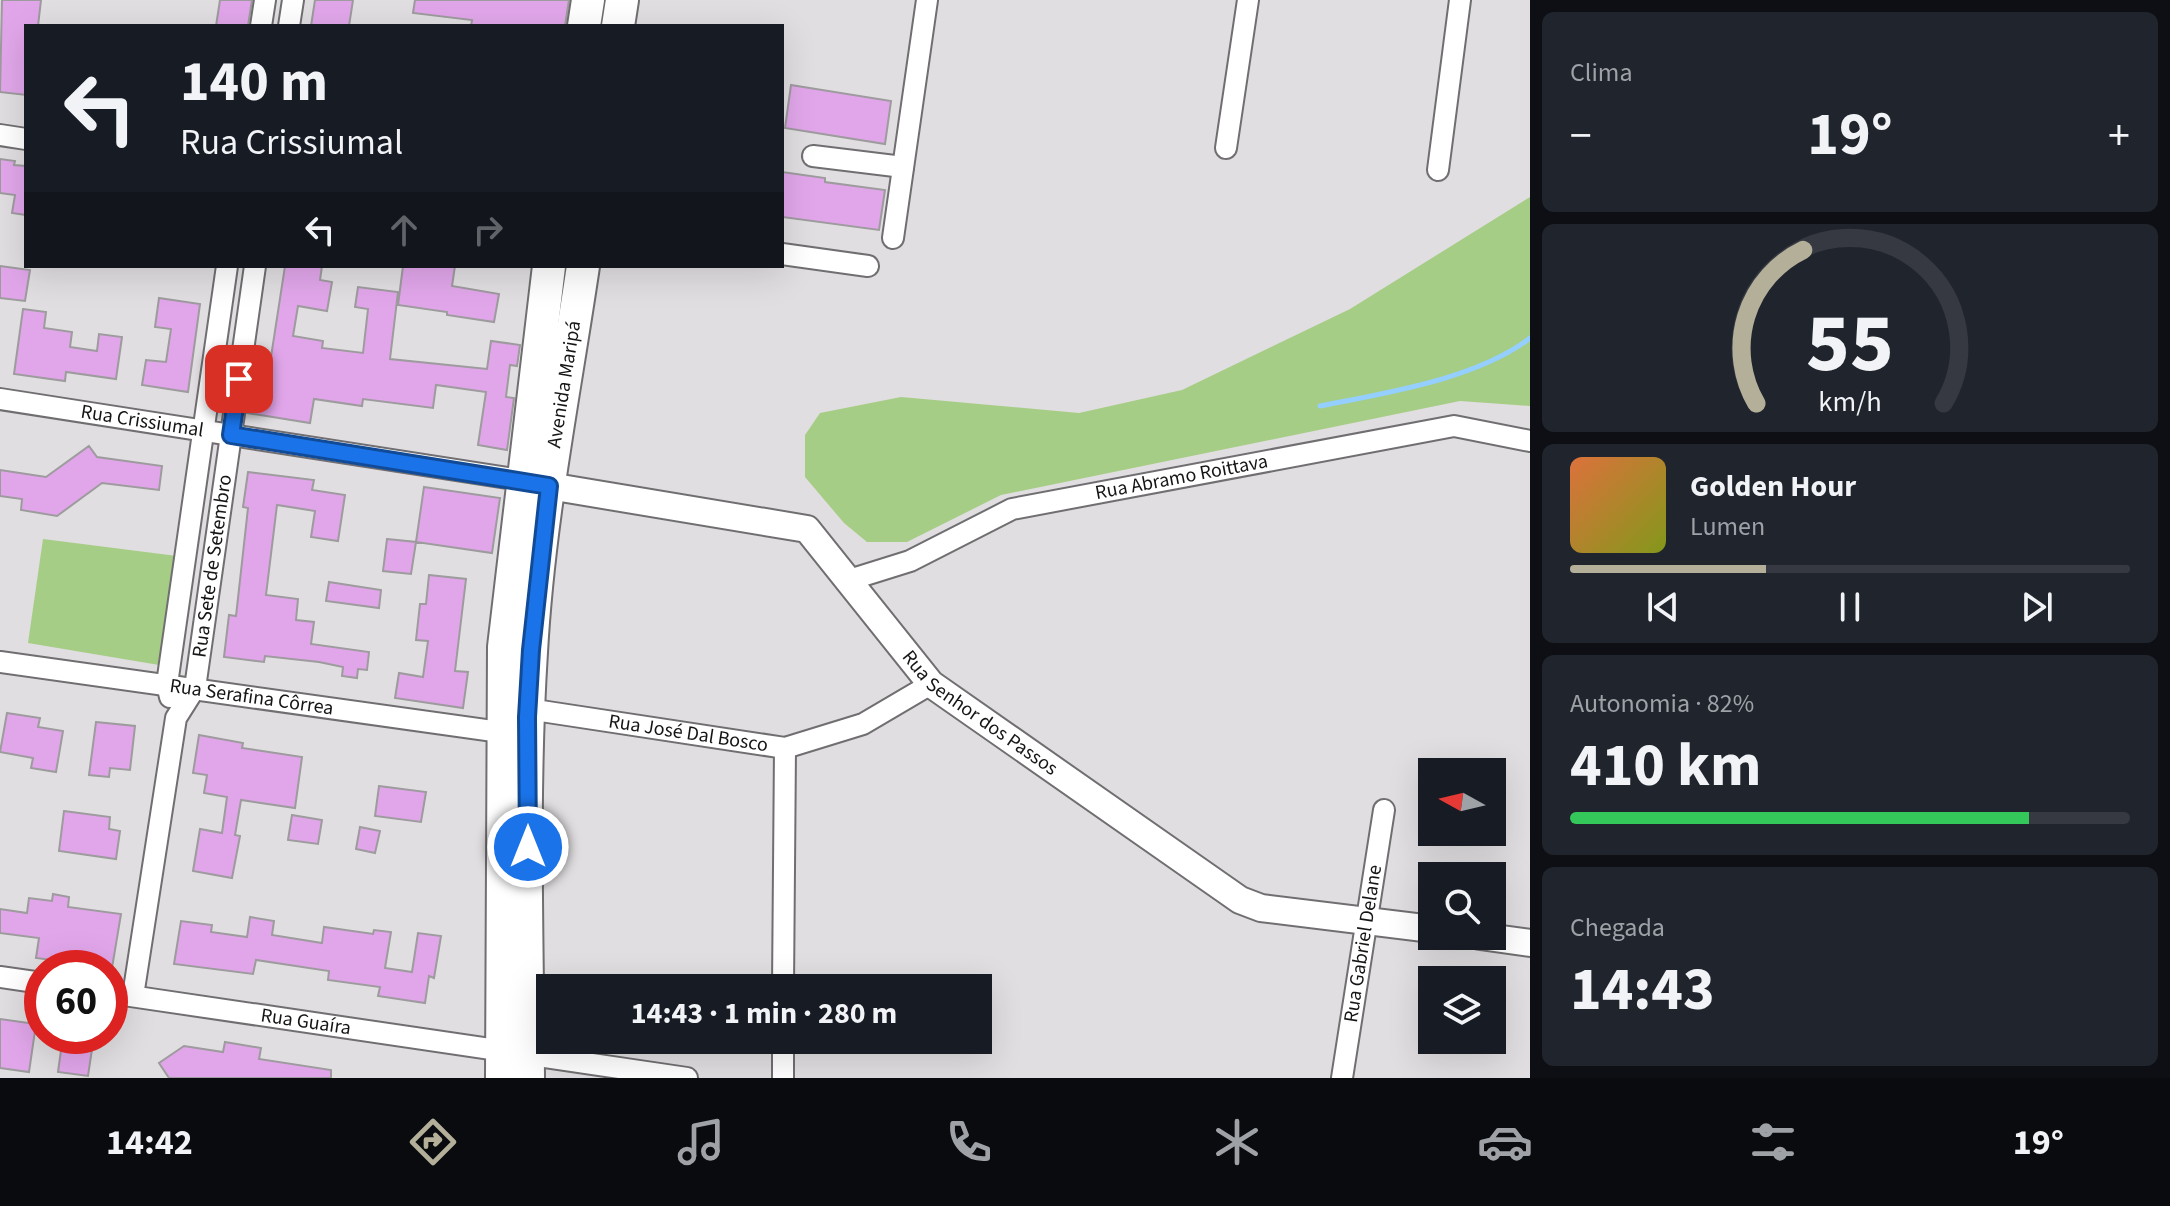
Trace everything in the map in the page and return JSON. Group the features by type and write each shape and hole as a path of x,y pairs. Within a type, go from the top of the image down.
{"main road":[{"path":"584,24 588,0"},
{"path":"618,24 622,0"},
{"name":"Avenida Maripá","path":"515,1064 515,732 531,650 536,483 549,268"},
{"name":"Avenida Maripá","path":"536,483 583,268"}],"street":[{"path":"261,24 265,0"},
{"path":"289,24 293,0"},
{"path":"893,238 927,0"},
{"path":"1226,148 1248,0"},
{"path":"1438,170 1460,0"},
{"path":"0,135 24,139"},
{"path":"813,156 903,167"},
{"path":"784,254 868,266"},
{"name":"Rua Sete de Setembro","path":"176,718 167,684 227,268"},
{"name":"Rua Sete de Setembro","path":"133,996 176,718 195,688 255,268"},
{"name":"Rua Crissiumal","path":"0,399 536,483"},
{"name":"Rua Abramo Roittava","path":"846,581 910,561 1012,509 1454,426 1530,441"},
{"name":"Rua Senhor dos Passos","path":"536,483 807,529 931,684 1240,900 1261,908 1418,927"},
{"name":"Rua Serafina Côrrea","path":"0,662 515,732"},
{"name":"Rua José Dal Bosco","path":"515,732 785,748 863,724 931,684"},
{"path":"783,974 785,748"},
{"name":"Rua Gabriel Delane","path":"1342,1078 1384,810"},
{"path":"1506,940 1530,943"},
{"path":"0,977 24,980"},
{"name":"Rua Guaíra","path":"128,995 515,1064 687,1078"},
{"path":"783,1054 783,1078"}],"green space":[{"path":"1530,197 1530,406 1460,401 1001,495 907,542 867,542 844,523 805,477 805,435 820,413 901,397 1079,413 1182,390 1350,309"},
{"path":"43,539 177,556 159,665 28,643"}],"building":[{"path":"2,0 41,0 38,24 24,24 24,95 0,92"},
{"path":"220,0 252,0 248,24 216,24"},
{"path":"315,0 353,0 349,24 311,24"},
{"path":"415,0 569,0 565,24 471,24 472,20 413,13"},
{"path":"791,85 891,101 885,144 785,128"},
{"path":"0,159 24,166 24,215 12,213 15,195 0,193"},
{"path":"784,172 825,178 825,182 885,190 879,230 784,217"},
{"path":"0,266 30,270 25,301 0,298"},
{"path":"285,268 322,268 320,280 332,282 327,311 298,306 293,336 323,341 322,348 363,353 368,309 355,307 358,287 398,292 390,359 487,369 491,341 520,345 517,366 510,365 506,397 514,398 507,450 478,445 486,392 436,385 433,408 363,399 362,406 314,399 310,423 247,413 254,367 269,370"},
{"path":"403,268 455,268 452,286 499,294 494,322 398,305"},
{"path":"159,298 200,304 188,392 142,385 146,360 166,362 171,329 155,327"},
{"path":"23,309 46,312 44,328 72,332 70,347 97,351 99,334 122,337 116,379 66,372 65,381 14,374"},
{"path":"89,446 97,457 162,466 159,490 102,483 57,516 21,510 22,499 0,496 0,470 46,477"},
{"path":"248,472 314,480 312,490 345,495 338,541 311,537 315,511 277,505 266,595 298,599 296,620 314,622 311,644 369,652 367,670 358,669 357,678 342,676 343,667 319,662 265,656 264,662 224,657 229,615 236,616 248,508 243,507"},
{"path":"424,487 500,498 492,553 416,542"},
{"path":"387,539 416,542 411,574 383,571"},
{"path":"429,575 466,579 455,671 468,672 463,708 395,698 399,673 423,677 428,641 416,640 420,604 426,604"},
{"path":"329,582 381,590 379,608 326,601"},
{"path":"7,713 40,718 38,727 63,731 56,772 31,768 33,758 0,752"},
{"path":"96,722 135,726 130,770 110,768 109,777 89,775"},
{"path":"199,735 243,743 242,748 302,757 295,808 241,800 235,835 240,836 232,878 193,871 200,829 222,833 227,797 204,793 207,775 193,773"},
{"path":"379,786 426,792 421,822 375,816"},
{"path":"64,811 110,817 109,829 120,831 116,859 59,851"},
{"path":"292,815 322,820 318,844 288,840"},
{"path":"360,827 380,831 375,853 356,849"},
{"path":"53,894 69,897 68,907 121,914 115,950 37,950 39,938 0,933 0,909 27,913 29,898 52,901"},
{"path":"250,917 274,921 272,935 322,943 324,927 373,934 374,930 391,932 385,968 412,972 418,933 441,936 434,978 429,976 425,1003 378,996 380,987 328,980 329,971 256,960 253,974 174,964 181,921 212,925 211,932 247,937"},
{"path":"0,1019 24,1022 24,1054 32,1054 29,1072 0,1068"},
{"path":"225,1042 261,1048 259,1059 331,1070 331,1078 169,1078 159,1063 184,1046 223,1052"},
{"path":"60,1054 91,1054 88,1076 58,1072"}],"waterway":[{"path":"1320,406 1401,390 1457,374 1484,364 1530,338"}],"route":[{"path":"239,379 231,435 549,486 527,717 528,847"}]}
